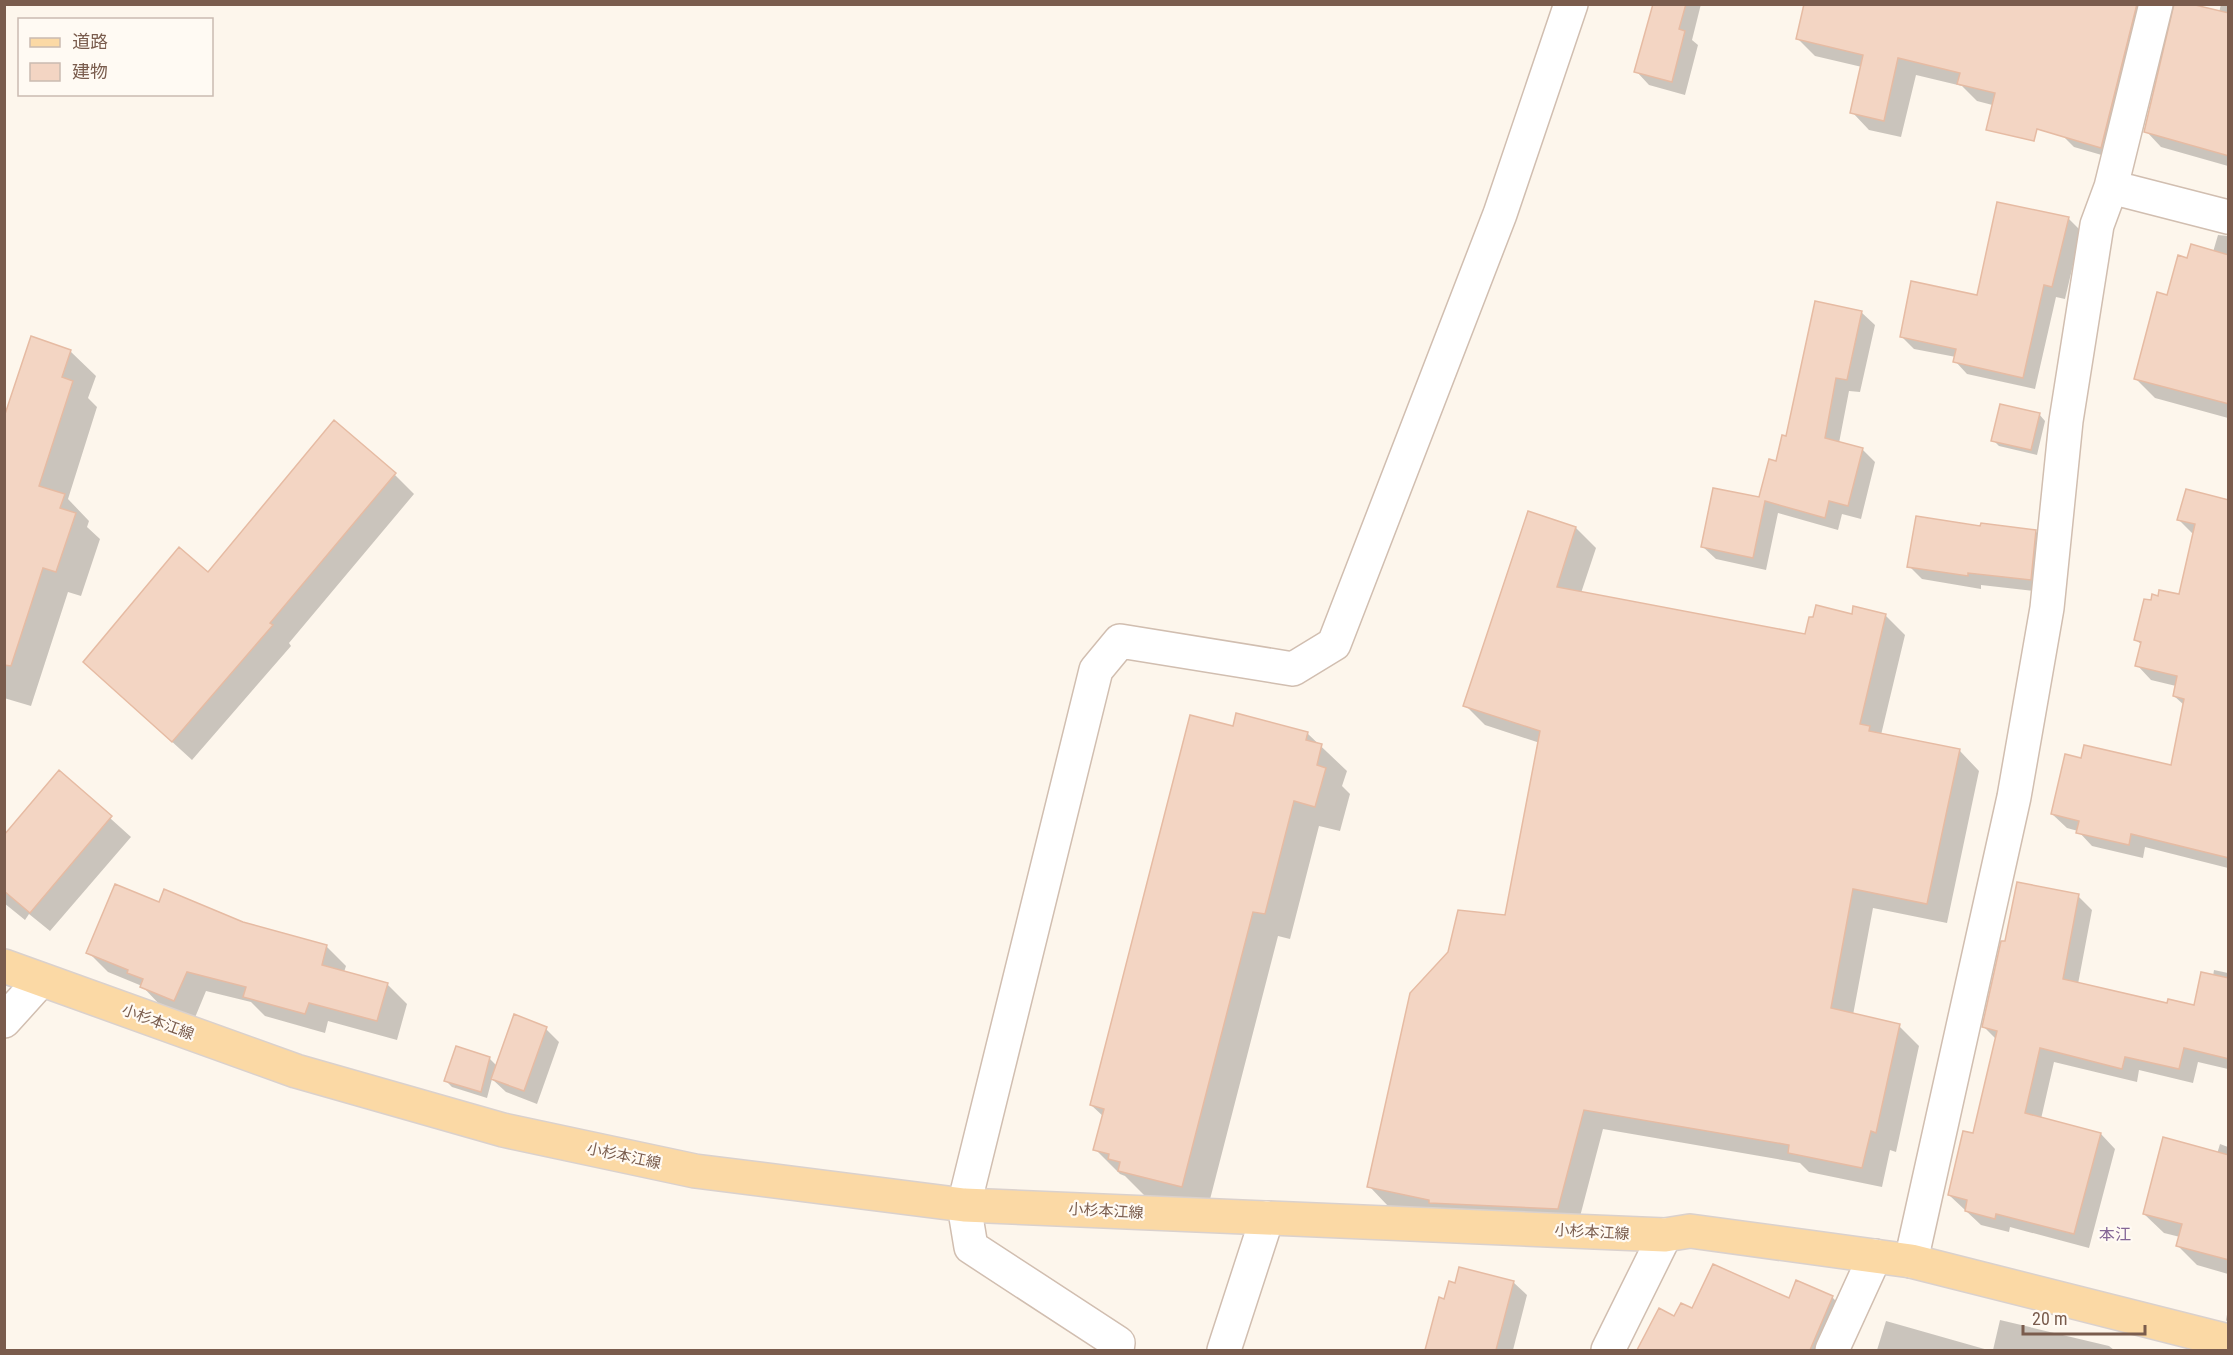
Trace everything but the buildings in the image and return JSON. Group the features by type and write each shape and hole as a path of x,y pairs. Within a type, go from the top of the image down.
{"main road":[{"name":"小杉本江線","path":"4,966 296,1071 503,1130 695,1171 964,1205 1665,1235 1690,1231 1911,1261 2229,1341"}],"street":[{"path":"1117,1350 1118,1343 971,1247 964,1205 1096,669 1120,641 1293,669 1334,644 1500,214 1571,4"},
{"path":"1911,1261 2014,797 2047,608 2066,421 2097,225 2111,187 2156,4"},
{"path":"2111,187 2229,217"},
{"path":"4,1021 41,980"},
{"path":"1224,1350 1267,1218"},
{"path":"1608,1350 1665,1235"},
{"path":"1832,1350 1875,1256"}],"district":[{"name":"本江","path":"2115,1234"}]}
